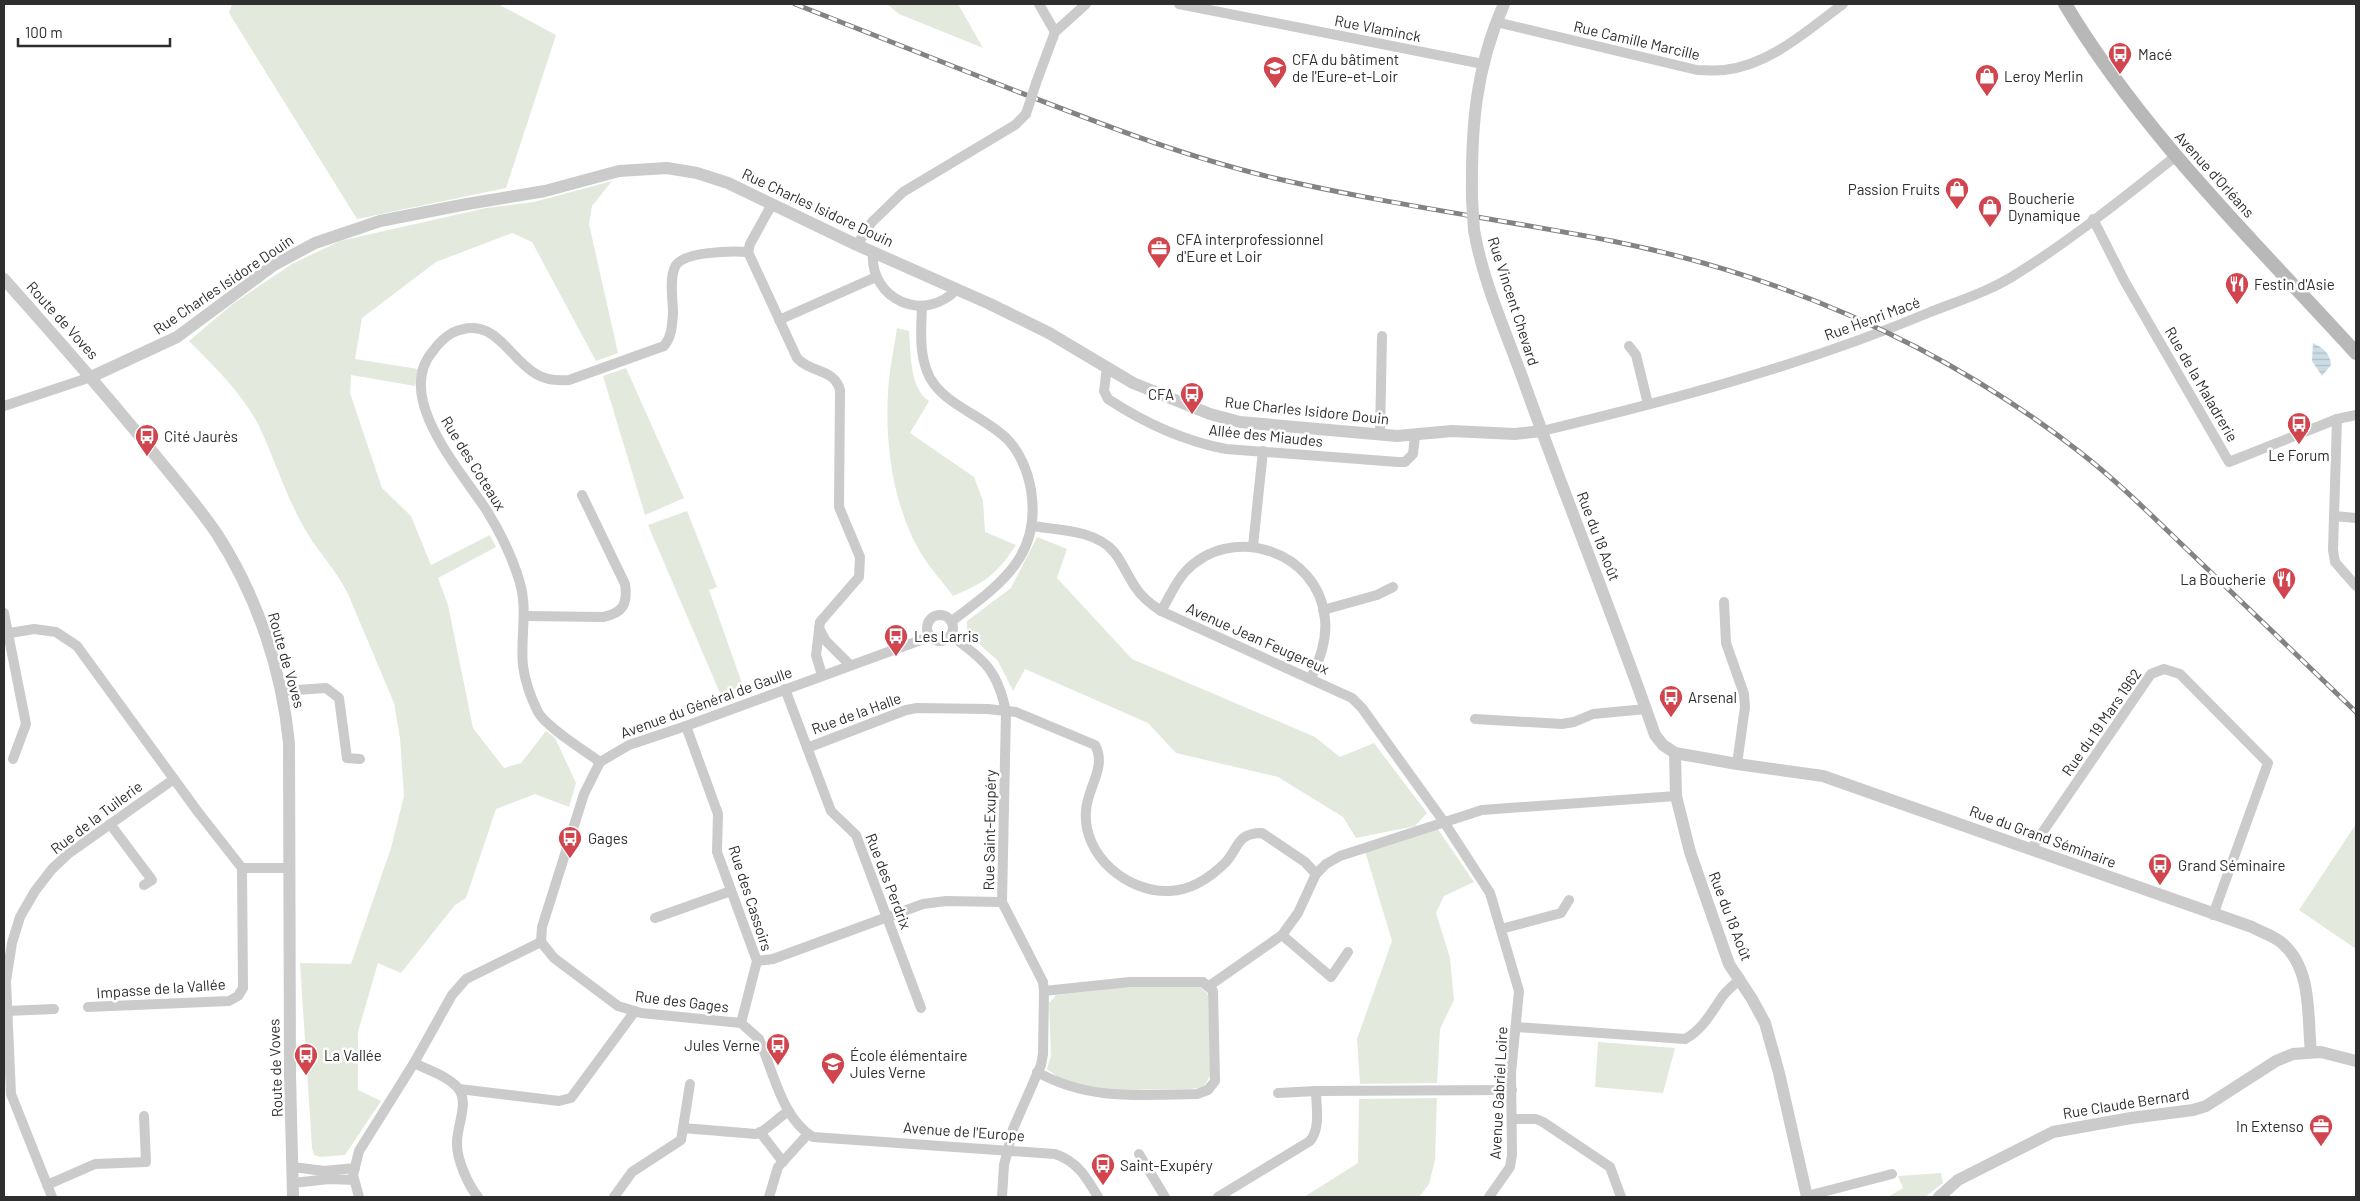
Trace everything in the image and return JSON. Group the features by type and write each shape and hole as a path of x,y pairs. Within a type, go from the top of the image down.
{"main road":[{"name":"Avenue d'Orléans","path":"2065,4 2110,75 2176,156 2356,353"}],"street":[{"path":"1039,4 1055,32"},
{"path":"857,245 872,222 902,192 1015,125 1026,114 1055,32 1086,4"},
{"name":"Rue Vlaminck","path":"1179,4 1483,64"},
{"name":"Rue Vincent Chevard","path":"1504,4 1496,22 1483,64 1474,113 1472,199 1474,230 1489,285 1542,431"},
{"name":"Rue Camille Marcille","path":"1496,22 1697,70 1725,70 1754,62 1780,50 1843,4"},
{"name":"Rue Henri Macé","path":"1542,431 1648,404 1769,369 1885,331 2017,274 2124,197 2176,156"},
{"name":"Rue Charles Isidore Douin","path":"91,377 177,337 274,265 315,242 380,222 545,191 619,171 667,168 697,173 728,183 857,245 957,289 1049,333 1134,383 1221,418 1240,422 1380,435 1415,436 1452,431 1515,434 1542,431"},
{"path":"772,204 750,244 748,252 797,358 803,365 828,374 837,381 840,390 839,507 860,557 859,577 820,622 816,655 822,675"},
{"name":"Rue de la Maladrerie","path":"2093,219 2125,282 2229,462 2337,419 2356,415"},
{"name":"Rue des Coteaux","path":"600,762 539,714 528,689 523,665 524,616 520,584 514,566 488,513 436,436 426,412 421,393 422,374 427,357 439,344 452,334 468,328 484,330 499,338 527,368 538,376 556,381 569,380 664,346 669,340 672,327 673,271 678,261 684,257 748,252"},
{"path":"873,252 872,264 876,277 891,296 906,304 922,306 948,298 957,289"},
{"path":"779,320 876,277"},
{"name":"Route de Voves","path":"4,279 91,377 199,510 218,536 242,579 260,618 282,691 289,743 292,1167 294,1197"},
{"path":"922,306 922,346 925,368 934,384 950,398 986,421 1008,440 1022,460 1030,482 1033,505 1032,526 1026,549 1014,569 992,591 952,621"},
{"path":"1380,435 1382,336"},
{"path":"1634,348 1648,404"},
{"name":"Allée des Miaudes","path":"1106,367 1104,390 1108,399 1170,432 1192,441 1226,449 1405,462 1413,454 1415,436"},
{"path":"4,406 91,377"},
{"path":"2337,419 2333,550 2335,562 2356,586"},
{"name":"Rue du 18 Août","path":"1542,431 1655,735 1663,745 1675,753 1676,796 1690,852 1728,964 1740,979 1765,1023 1779,1072 1807,1197 1892,1174"},
{"path":"1253,546 1263,451"},
{"path":"524,616 603,618 615,615 623,607 627,595 625,584 582,495"},
{"path":"2334,516 2356,518"},
{"name":"Avenue Jean Feugereux","path":"1032,526 1079,534 1106,544 1115,552 1136,590 1161,611 1352,698 1362,708 1444,822"},
{"path":"1161,611 1185,572 1198,561 1224,549 1253,546 1282,555 1296,565 1317,590 1323,610 1325,635 1323,649 1311,678"},
{"path":"1323,610 1377,595 1393,586"},
{"path":"1724,602 1726,644 1744,694 1745,707 1737,764"},
{"path":"4,613 6,634 26,724 13,759"},
{"path":"941,615 952,621 954,629 951,636 940,642 930,636 927,624 933,617 941,615"},
{"path":"819,628 826,641 850,665"},
{"path":"6,634 34,629 56,632 77,646 198,812 242,868 289,868"},
{"name":"Avenue du Général de Gaulle","path":"600,762 629,744 686,726 930,636"},
{"name":"Rue Saint-Exupéry","path":"951,636 978,654 990,668 1002,690 1006,712 1002,902 1043,982 1044,991 1043,1054 1013,1129 1004,1164 1002,1197"},
{"name":"Rue du 19 Mars 1962","path":"2031,849 2150,674 2164,668 2180,674 2268,763 2214,915"},
{"path":"282,691 326,688 331,690 339,698 347,758 360,759"},
{"name":"Rue des Perdrix","path":"785,689 831,810 856,835 921,1008"},
{"name":"Rue de la Halle","path":"807,748 906,710 988,709 1016,712 1095,745 1100,754 1100,766 1090,789 1086,813 1090,837 1103,861 1112,871 1127,881 1149,889 1170,891 1191,887 1210,877 1227,860 1240,840 1254,833 1262,833 1305,862 1316,874"},
{"path":"1475,719 1562,724 1574,722 1593,714 1646,709"},
{"name":"Rue des Cassoirs","path":"686,726 718,814 717,852 757,961 741,1023"},
{"name":"Rue du Grand Séminaire","path":"1675,753 1823,776 2252,927 2282,943 2298,962 2306,988 2311,1052"},
{"path":"359,1197 354,1174 364,1140 414,1063 452,995 466,979 541,942 542,927 584,794 600,762"},
{"name":"Rue de la Tuilerie","path":"52,1197 7,1094 6,981 12,943 20,917 35,891 52,869 68,854 174,779"},
{"path":"1209,986 1282,935 1298,913 1316,874 1326,864 1340,856 1482,810 1498,807 1676,796"},
{"name":"Avenue Gabriel Loire","path":"1444,822 1486,885 1518,990 1510,1167 1489,1197"},
{"path":"110,824 152,880 144,885"},
{"name":"Impasse de la Vallée","path":"88,1007 229,1001 238,996 243,988 242,868"},
{"path":"655,918 731,891"},
{"path":"1500,929 1561,913 1569,900"},
{"path":"757,961 773,959 938,901 1002,902"},
{"path":"1282,935 1331,977 1348,952"},
{"name":"Rue des Gages","path":"541,942 554,958 618,1006 635,1011 741,1023 759,1038 788,1111 800,1129 808,1134"},
{"path":"1516,1028 1685,1039 1693,1035 1716,1007 1723,995 1740,979"},
{"path":"1037,1072 1072,1088 1103,1094 1198,1094 1208,1090 1215,1081 1213,991 1203,982 1163,980 1044,991"},
{"path":"7,1011 54,1009"},
{"path":"459,1089 559,1101 571,1098 635,1011"},
{"name":"Rue Claude Bernard","path":"1939,1197 1958,1180 2053,1132 2131,1118 2193,1110 2206,1106 2276,1062 2293,1054 2321,1052 2354,1062"},
{"path":"414,1063 452,1082 459,1089 462,1104 456,1145 469,1186 478,1197"},
{"path":"614,1197 632,1172 681,1140 690,1084"},
{"path":"1218,1197 1310,1141 1315,1134 1316,1126 1316,1090"},
{"path":"1278,1093 1316,1090 1512,1090"},
{"path":"683,1128 746,1135 760,1132 788,1111"},
{"path":"47,1185 95,1164 146,1162 144,1116"},
{"path":"1512,1119 1536,1119 1543,1122 1610,1167 1621,1197"},
{"path":"760,1132 783,1162"},
{"path":"769,1197 778,1167 808,1134"},
{"name":"Avenue de l'Europe","path":"808,1134 825,1138 870,1139 1042,1151 1066,1157 1081,1170 1098,1197"},
{"path":"1140,1154 1165,1197"},
{"path":"292,1167 354,1174"},
{"path":"293,1184 354,1174"}],"shaded area":[{"path":"232,4 498,4 556,35 506,188 357,219 229,13"},
{"path":"887,4 958,4 983,48 899,14"},
{"path":"612,181 592,206 589,224 618,353 596,361 532,242 512,233 436,262 362,318 355,359 418,369 415,386 351,375 350,393 382,488 411,516 431,565 490,535 496,547 438,578 448,605 473,728 504,768 521,763 546,731 555,738 576,783 569,807 535,794 496,809 466,898 455,905 401,973 378,963 358,1032 358,1090 381,1101 345,1155 321,1157 314,1155 300,963 351,964 391,848 404,796 400,738 394,703 348,594 338,576 302,524 259,426 236,391 189,341 234,303 292,264 340,241 486,208 534,202"},
{"path":"897,328 909,331 914,379 922,395 929,401 910,433 974,477 983,501 985,532 1016,545 996,571 982,582 953,596 919,550 910,532 897,494 890,453 887,413 889,377"},
{"path":"2313,343 2325,351 2329,357 2331,365 2322,376 2312,361"},
{"path":"626,368 684,498 645,515 603,376"},
{"path":"687,511 717,587 709,590 743,686 720,693 648,525"},
{"path":"1037,537 1067,549 1057,578 1132,659 1315,737 1340,757 1374,743 1427,813 1415,826 1356,838 1343,817 1278,777 1176,753 1148,723 1025,669 1013,691 998,661 967,633 967,621 1011,588"},
{"path":"2356,824 2356,949 2299,910"},
{"path":"1437,828 1474,882 1444,896 1436,913 1450,958 1454,1000 1440,1029 1437,1083 1360,1084 1357,1039 1392,941 1365,851"},
{"path":"1126,987 1201,987 1208,995 1211,1074 1204,1087 1191,1089 1107,1090 1065,1082 1047,1069 1051,1056 1049,1003 1056,995"},
{"path":"1598,1042 1675,1048 1663,1093 1595,1087"},
{"path":"1437,1098 1435,1160 1429,1184 1419,1197 1304,1197 1358,1163 1359,1099"},
{"path":"1941,1173 1943,1183 1925,1197 1888,1197 1903,1188 1898,1176"}],"railway":[{"path":"795,4 1080,116 1241,170 1400,204 1570,233 1651,250 1730,271 1768,284 1807,298 1882,330 1939,359 1981,384 2022,410 2081,453 2140,504 2356,712"}],"place":[{"name":"Macé","path":"2120,75"},
{"name":"CFA du bâtiment de l'Eure-et-Loir","path":"1275,89"},
{"name":"Leroy Merlin","path":"1987,97"},
{"name":"Passion Fruits","path":"1957,210"},
{"name":"Boucherie Dynamique","path":"1990,228"},
{"name":"CFA interprofessionnel d'Eure et Loir","path":"1159,269"},
{"name":"Festin d'Asie","path":"2237,305"},
{"name":"CFA","path":"1192,415"},
{"name":"Le Forum","path":"2299,445"},
{"name":"Cité Jaurès","path":"147,457"},
{"name":"La Boucherie","path":"2284,600"},
{"name":"Les Larris","path":"896,657"},
{"name":"Arsenal","path":"1671,718"},
{"name":"Gages","path":"570,859"},
{"name":"Grand Séminaire","path":"2160,886"},
{"name":"Jules Verne","path":"778,1066"},
{"name":"La Vallée","path":"306,1076"},
{"name":"École élémentaire Jules Verne","path":"833,1085"},
{"name":"In Extenso","path":"2321,1147"},
{"name":"Saint-Exupéry","path":"1103,1186"}]}
